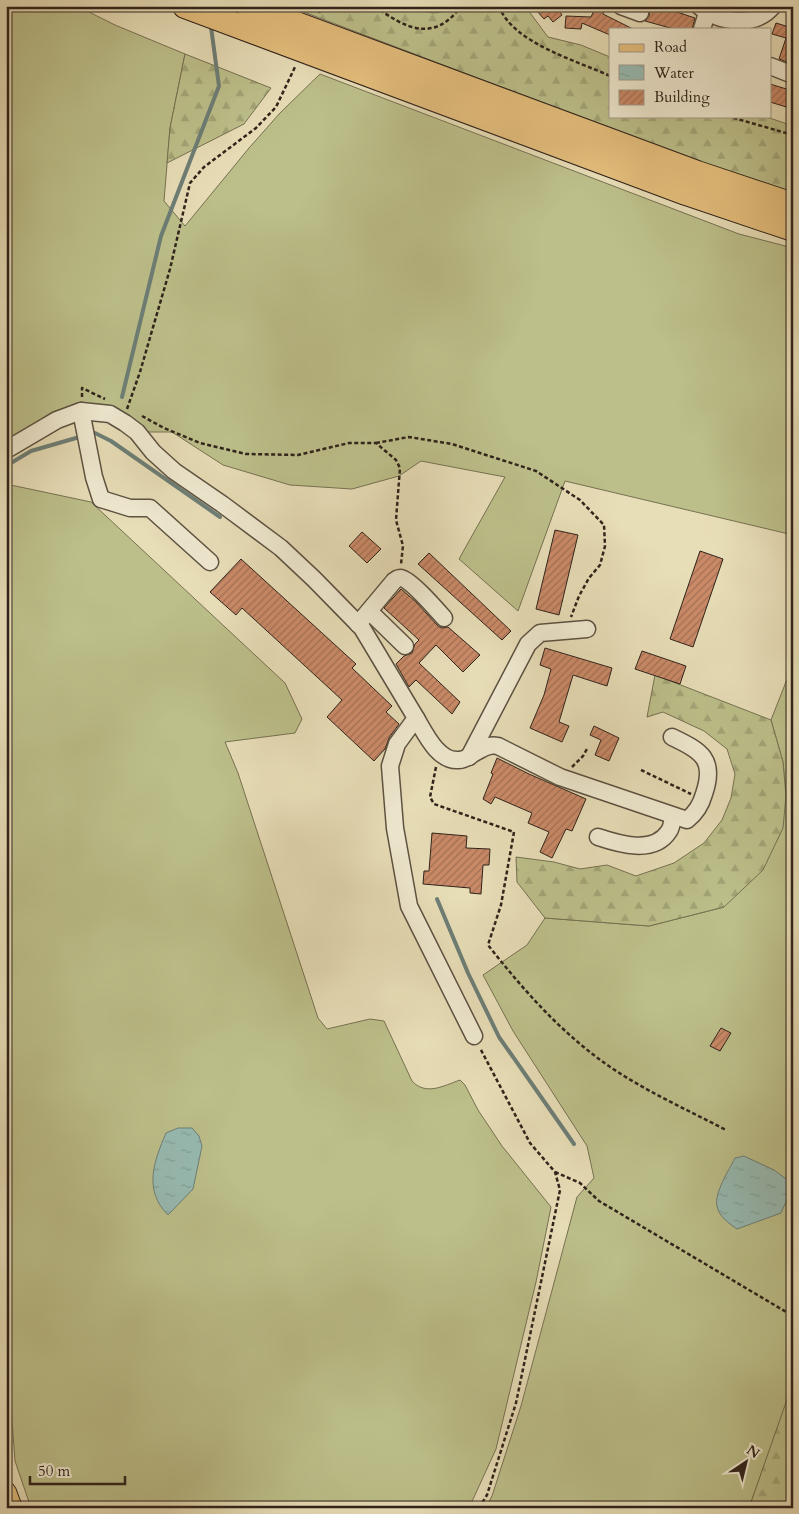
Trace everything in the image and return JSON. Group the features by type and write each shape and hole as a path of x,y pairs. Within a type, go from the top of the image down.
{"highway":[{"path":"185,6 686,193 793,228"},
{"path":"248,6 697,173 793,206"}],"main road":[{"path":"6,1492 12,1508"}],"street":[{"path":"621,6 640,13"},
{"path":"702,28 703,10 718,18 752,24 771,7"},
{"path":"772,67 793,75"},
{"path":"81,411 94,477 101,499 130,508 150,508 210,562"},
{"path":"6,450 57,420 81,411 130,418 137,432 153,452 174,471 282,548 364,618 405,646"},
{"path":"364,618 398,578 410,584 444,618"},
{"path":"364,618 416,718 439,751 446,757 459,760 492,745 560,777 687,820 694,815 702,800 709,781 710,772 707,763 700,754 672,737"},
{"path":"469,757 528,644 540,633 588,629"},
{"path":"416,718 397,744 390,766 395,828 409,906 474,1036"},
{"path":"598,837 630,846 646,845 660,840 666,835 670,829 673,816"}],"path":[{"path":"319,13 321,6"},
{"path":"375,6 391,18 409,26 426,29 442,26 461,6"},
{"path":"500,6 513,27 547,50 609,76"},
{"path":"295,68 276,107 256,128 204,166 190,183 170,269 140,372 125,415 200,443 246,454 298,455 349,443 376,443 408,437 452,444 536,471 580,500 604,525 605,546 600,565 589,578 579,596 565,631"},
{"path":"734,118 793,136"},
{"path":"81,411 82,388 110,400"},
{"path":"376,443 396,460 400,468 396,520 404,546 398,578"},
{"path":"560,777 579,760 588,747"},
{"path":"439,751 430,798 434,804 514,832 501,905 488,945 523,989 554,1021 600,1060 628,1078 726,1130"},
{"path":"640,770 702,800"},
{"path":"474,1036 530,1143 555,1172 580,1184 599,1201 793,1316"},
{"path":"479,1508 487,1495 516,1403 560,1190 555,1172"}],"green space":[{"path":"6,6 77,6 115,25 185,54 170,128 164,201 185,226 280,113 320,74 739,234 793,248 793,535 565,481 518,611 459,559 505,477 421,461 399,476 352,489 290,485 223,465 172,432 147,432 110,408 87,403 52,412 6,442"},
{"path":"288,6 395,6 433,13 442,12 448,6 525,6 548,37 581,45 609,57 609,118 770,118 793,126 793,194 680,155"},
{"path":"185,54 271,88 244,124 167,163 170,128"},
{"path":"6,484 91,502 285,683 302,719 295,733 225,742 238,773 318,1018 327,1029 370,1019 384,1021 412,1081 417,1086 429,1089 460,1080 465,1085 478,1110 502,1146 551,1207 536,1282 496,1449 469,1508 31,1508 15,1461 6,1338"},
{"path":"793,664 793,1384 749,1508 486,1508 492,1496 521,1406 577,1197 594,1178 587,1146 513,1031 483,975 527,945 545,918 649,926 724,907 786,796 783,762 771,720"},
{"path":"655,675 771,720 783,762 786,796 783,828 763,870 724,907 649,926 545,918 517,882 516,857 554,862 580,869 607,865 636,876 674,863 704,843 722,820 731,798 735,774 727,749 704,731 663,712 647,717"},
{"path":"793,1384 793,1508 749,1508 791,1388"}],"water":[{"path":"178,1128 192,1128 199,1136 202,1146 193,1189 168,1215 155,1196 153,1175 166,1133"},
{"path":"744,1156 774,1170 793,1184 793,1186 781,1213 737,1229 720,1214 717,1201 723,1182 735,1158"}],"building":[{"path":"540,6 559,6 557,8 562,15 553,22 548,16 544,19 537,11 542,8"},
{"path":"596,6 606,6 603,14 631,28 609,28 609,35 582,23 581,29 565,28 566,16 591,17"},
{"path":"647,6 679,6 677,12 695,18 692,28 670,28 645,21 650,11"},
{"path":"791,22 793,22 793,64 779,59 786,38 772,34 776,23 789,27"},
{"path":"772,85 793,91 793,109 772,103"},
{"path":"555,530 578,535 559,615 536,609"},
{"path":"362,532 381,549 367,563 349,546"},
{"path":"700,551 723,559 693,647 670,639"},
{"path":"429,553 511,631 502,640 418,564"},
{"path":"241,559 356,664 352,668 392,706 386,712 399,724 389,738 385,749 374,761 327,717 342,700 242,608 236,615 210,592"},
{"path":"401,589 437,625 441,628 448,627 480,655 463,672 436,645 419,663 460,702 452,714 416,680 409,687 396,664 404,656 412,653 415,644 419,640 384,608"},
{"path":"545,648 612,668 607,686 573,675 559,722 569,726 562,742 530,728 544,695 551,669 540,665"},
{"path":"642,651 686,666 680,684 635,669"},
{"path":"594,726 619,738 609,761 595,755 601,740 590,735"},
{"path":"497,758 586,799 572,831 566,829 552,858 540,852 549,832 528,823 532,813 495,797 491,804 483,799"},
{"path":"432,833 467,836 466,848 490,849 489,865 483,865 481,894 470,893 470,888 423,884 424,871 429,871"},
{"path":"721,1028 731,1033 720,1051 710,1046"}],"waterway":[{"path":"122,397 161,236 219,86 211,27"},
{"path":"89,434 95,433 111,441 220,517"},
{"path":"6,466 31,451 83,436"},
{"path":"437,899 468,973 499,1037 574,1144"}]}
